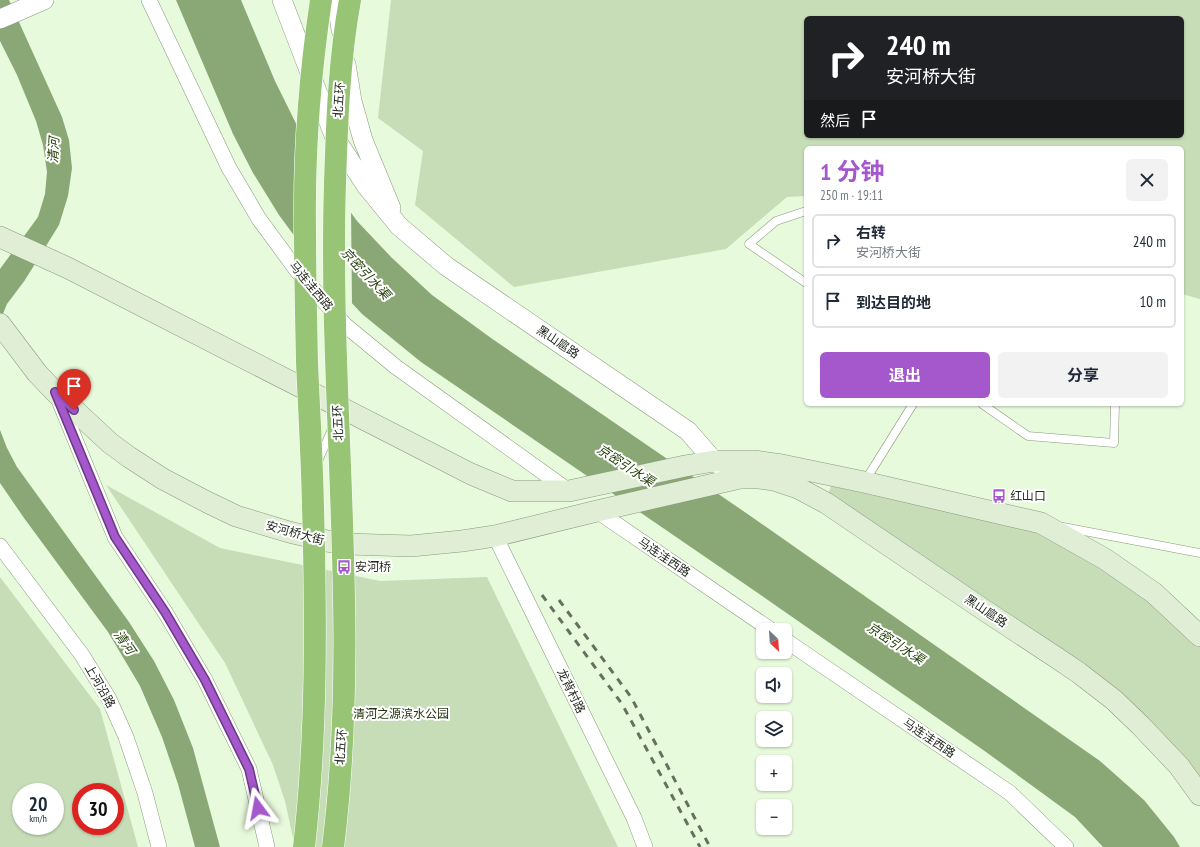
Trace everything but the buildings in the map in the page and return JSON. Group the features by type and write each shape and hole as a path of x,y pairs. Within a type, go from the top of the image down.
{"highway":[{"path":"304,847 312,758 315,612 313,505 307,359 305,223 307,124 313,55 320,0"},
{"name":"北五环","path":"333,847 344,706 344,611 336,364 334,225 337,124 341,70 350,0"}],"main road":[{"path":"0,238 68,268 471,474 512,491 569,491 714,461 782,464 1041,523 1105,558 1154,593 1200,636"},
{"name":"安河桥大街","path":"0,324 37,373 55,392 110,443 163,479 236,516 327,541 374,546 411,546 495,536 622,506"},
{"name":"黑山扈路","path":"622,506 740,478 774,480 798,488 826,503 1057,658 1108,695 1140,725 1179,766 1200,795"}],"street":[{"path":"0,19 44,0"},
{"name":"马连洼西路","path":"149,0 229,168 259,219 298,272 345,325 390,362 569,491"},
{"name":"黑山扈路","path":"282,0 335,138 367,187 399,226 446,266 688,431 714,461 740,478"},
{"path":"338,0 345,60 354,107 363,140 399,226"},
{"path":"55,392 115,537 165,612 205,680 249,769 267,847"},
{"name":"马连洼西路","path":"597,511 761,623"},
{"name":"龙背村路","path":"495,536 630,811 645,847"},
{"name":"上河沿路","path":"0,546 82,655 109,699 126,737 143,786 160,847"},
{"name":"马连洼西路","path":"792,645 1010,793 1066,847"}],"lane":[{"path":"804,212 776,221 749,244 804,282"},
{"path":"864,482 913,406"},
{"path":"985,406 1028,436 1114,443 1115,406"},
{"path":"319,459 341,408"},
{"path":"1041,523 1200,553"}],"green space":[{"path":"391,0 1200,0 1200,299 1184,295 1184,146 804,146 804,196 787,197 726,249 514,287 415,205 423,151 378,118"},
{"name":"清河之源滨水公园","path":"106,485 220,548 380,581 487,577 618,847 295,847 285,801 273,765 225,663"},
{"path":"831,486 1018,527 1048,537 1117,574 1200,644 1200,778 828,495"},
{"path":"0,577 100,709 120,783 72,783 72,835 124,835 124,796 138,847 0,847"}],"water":[{"name":"清河","path":"0,0 9,0 62,117 69,140 72,168 68,196 59,225 25,280 7,304 0,321 0,269 38,217 45,194 47,172 43,145 36,121 17,75 0,41"},
{"name":"京密引水渠","path":"176,0 241,0 275,81 316,164 357,221 392,258 432,295 491,338 749,515 1100,761 1144,800 1174,837 1180,847 1103,847 1075,817 986,752 421,362 362,314 312,260 279,215 253,173 233,134"},
{"name":"清河","path":"0,430 17,467 129,622 154,661 174,700 193,748 220,847 195,847 178,784 162,737 140,686 108,632 0,483"}],"pier":[{"path":"302,132 318,163 351,210 352,306 310,262"}],"railway":[{"path":"542,595 622,704 700,847"},
{"path":"559,600 631,697 710,847"}],"place":[{"name":"红山口","path":"999,496"},
{"name":"安河桥","path":"344,567"}],"route":[{"path":"74,410 55,392 115,537 165,612 205,680 249,769 258,808"}]}
